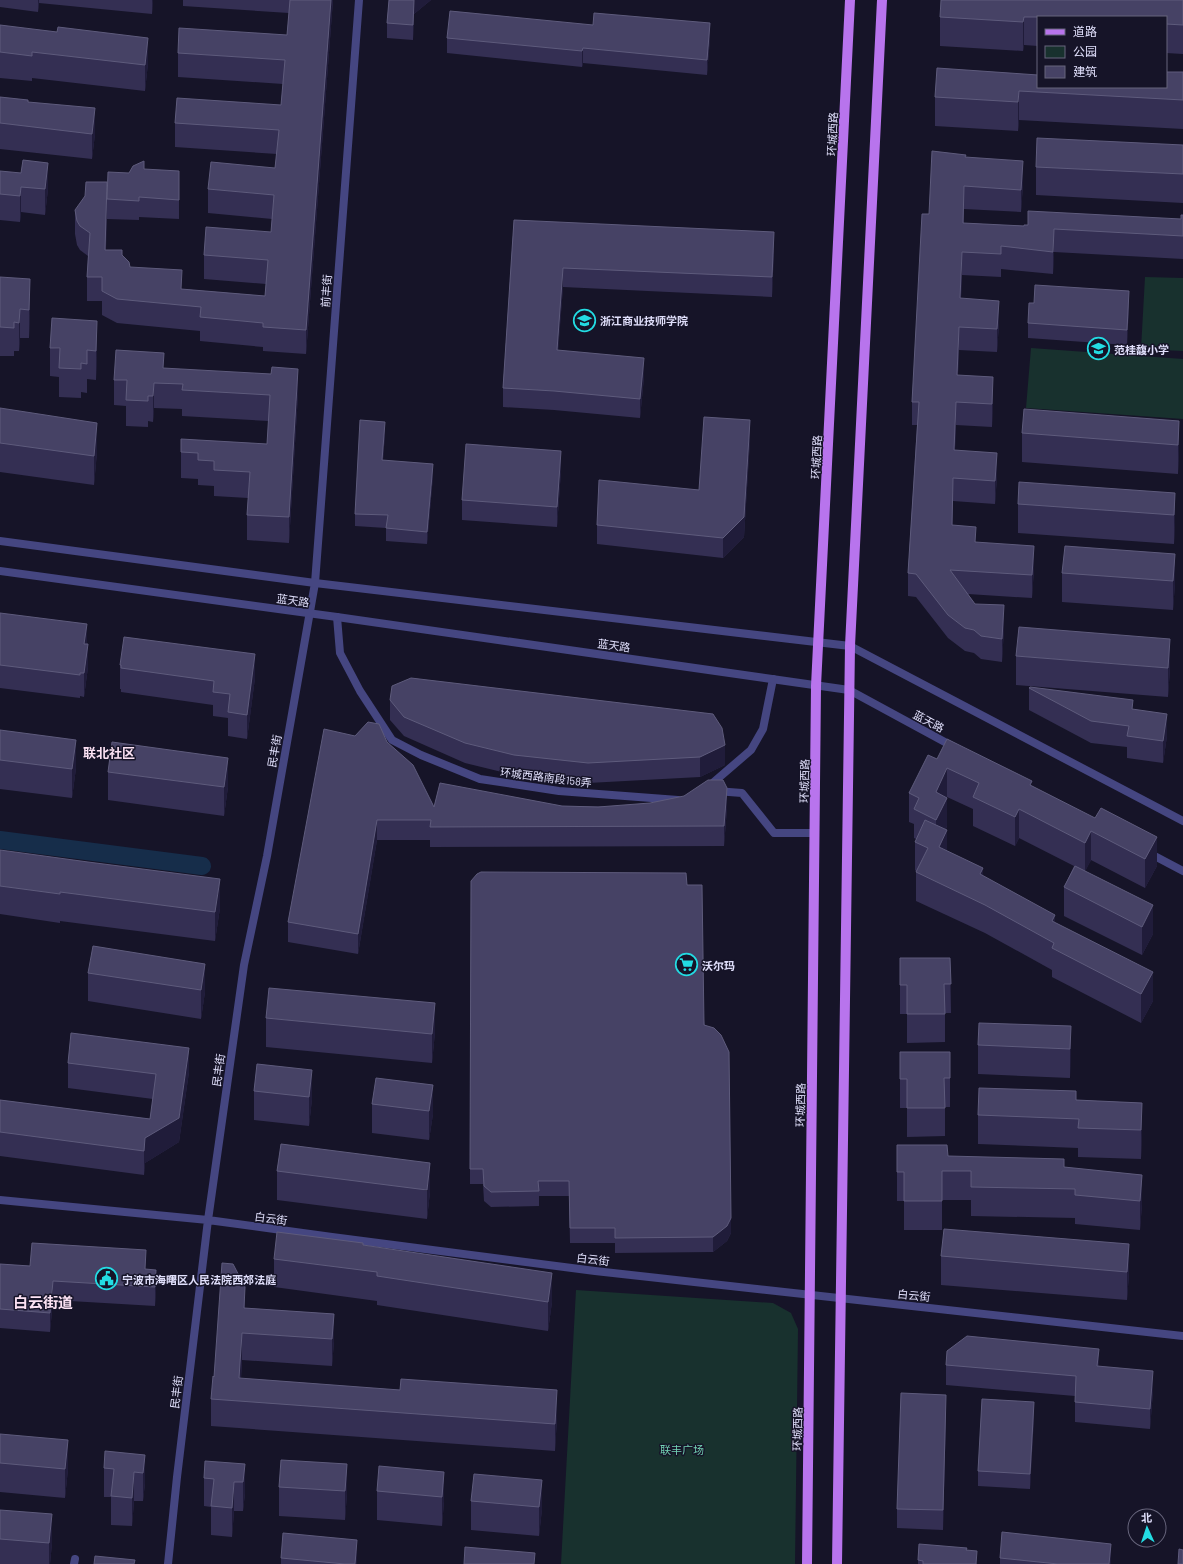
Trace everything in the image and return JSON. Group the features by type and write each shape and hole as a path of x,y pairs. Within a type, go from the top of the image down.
{"main road":[{"name":"环城西路","path":"808,1564 816,686 850,0"},
{"path":"837,1564 850,646 882,0"}],"street":[{"name":"前丰街","path":"315,583 359,0"},
{"name":"蓝天路","path":"0,541 315,583 850,646 1183,821"},
{"name":"蓝天路","path":"0,571 309,613 849,690 961,751"},
{"name":"民丰街","path":"168,1564 176,1477 208,1220 244,964 267,856 315,583"},
{"name":"环城西路南段158弄","path":"337,617 340,653 360,691 392,740 480,780 559,791 604,795 680,801 686,798"},
{"path":"773,679 763,729 751,750 703,791 742,793 774,833 815,833"},
{"path":"1136,846 1183,871"},
{"name":"白云街","path":"0,1200 208,1220 595,1271 1183,1336"}],"green space":[{"path":"1145,277 1183,278 1183,351 1141,349"},
{"path":"1031,348 1183,359 1183,419 1026,408"},
{"name":"联丰广场","path":"576,1290 773,1303 791,1313 798,1329 795,1564 561,1564"}],"building":[{"path":"290,0 331,0 306,330 263,327 263,323 200,317 201,307 117,299 102,291 102,277 87,277 90,233 80,226 77,221 75,210 85,196 86,182 107,182 105,250 122,250 122,255 129,262 130,267 182,270 181,289 265,296 268,260 204,255 206,227 271,232 274,195 208,189 211,162 275,168 279,130 175,123 177,98 281,105 285,60 178,53 179,28 287,35"},
{"path":"389,0 414,0 413,25 387,23"},
{"path":"941,0 1183,0 1183,25 1167,24 1167,16 1037,16 1024,17 1023,22 940,17"},
{"path":"450,11 593,25 594,13 710,23 707,60 583,48 582,51 447,38"},
{"path":"0,25 57,32 58,27 148,38 145,65 32,52 32,56 0,52"},
{"path":"937,68 1037,75 1037,88 1167,88 1167,72 1183,72 1183,100 1019,91 1018,102 935,97"},
{"path":"0,97 28,100 28,102 95,108 92,134 0,123"},
{"path":"1037,138 1183,145 1183,174 1036,167"},
{"path":"932,151 966,155 965,157 1023,161 1021,190 964,186 963,223 1024,226 1028,225 1028,211 1181,219 1181,215 1183,215 1183,236 1054,229 1053,252 1001,246 1001,254 962,252 960,298 999,301 997,329 959,327 957,375 993,377 992,404 956,402 954,450 997,453 995,481 953,478 952,525 976,527 975,542 1034,546 1032,575 950,570 975,604 1004,605 1002,639 981,636 974,630 965,628 948,615 916,574 908,573 919,402 912,402 922,214 929,214"},
{"path":"23,160 48,163 45,189 21,187 20,196 0,194 0,171 21,173"},
{"path":"144,161 144,169 179,171 179,200 139,197 139,201 107,199 108,172 129,173 133,166"},
{"path":"514,220 774,232 772,277 563,268 557,350 644,358 640,399 503,388"},
{"path":"0,277 30,279 29,310 20,309 19,323 14,322 14,328 0,327"},
{"path":"1035,285 1129,291 1127,330 1028,323 1029,303 1034,303"},
{"path":"52,318 97,321 96,351 87,350 87,364 81,363 81,369 59,368 60,348 50,348"},
{"path":"116,350 164,353 163,368 271,374 272,367 298,369 289,517 247,515 250,472 214,470 214,461 198,460 198,453 181,452 181,439 267,444 270,395 182,390 183,384 154,383 153,396 148,396 148,401 126,400 127,380 114,380"},
{"path":"0,408 97,423 94,456 0,443"},
{"path":"1024,409 1179,421 1178,445 1022,433"},
{"path":"704,417 750,420 744,517 723,538 597,525 599,480 699,490"},
{"path":"360,420 385,422 382,460 433,464 427,532 386,528 388,515 355,514"},
{"path":"466,444 561,451 557,507 462,500"},
{"path":"1019,482 1175,493 1174,515 1018,504"},
{"path":"1065,546 1175,554 1173,581 1062,573"},
{"path":"0,613 87,624 84,644 88,644 84,673 80,673 80,675 0,665"},
{"path":"1019,627 1170,639 1168,668 1016,656"},
{"path":"124,637 255,654 247,715 228,712 230,694 213,692 214,681 121,668 120,665"},
{"path":"411,678 713,714 722,728 725,745 700,757 588,763 514,755 465,743 404,717 390,700 392,686"},
{"path":"1029,688 1133,700 1132,709 1167,714 1163,741 1127,736 1129,726 1091,721"},
{"path":"368,722 379,724 387,742 413,765 434,807 440,783 562,806 598,807 650,803 684,796 708,780 723,780 727,788 724,826 430,827 431,820 377,820 358,934 288,922 324,729 355,736"},
{"path":"0,730 76,740 72,769 0,760"},
{"path":"947,739 1032,781 1030,785 1095,818 1101,808 1157,837 1145,859 1091,831 1085,843 1019,809 1015,817 973,797 979,783 947,768 936,792 947,798 936,820 914,809 919,798 909,793 928,755 937,759"},
{"path":"112,742 228,758 224,787 108,772"},
{"path":"925,820 947,830 939,847 983,868 980,874 1055,915 1052,921 1153,972 1141,994 1052,948 1054,943 985,905 916,872 928,848 915,842"},
{"path":"0,850 220,879 215,912 60,892 60,894 0,886"},
{"path":"1075,866 1153,905 1142,927 1064,887"},
{"path":"481,872 686,873 687,885 702,885 704,1025 714,1028 721,1035 729,1052 731,1218 727,1226 713,1237 615,1238 615,1228 570,1228 569,1181 538,1181 539,1191 491,1192 484,1186 483,1169 470,1169 471,881"},
{"path":"93,946 205,964 201,990 88,973"},
{"path":"900,958 950,958 951,984 944,984 945,1014 907,1014 907,985 900,985"},
{"path":"269,988 435,1003 432,1034 266,1018"},
{"path":"979,1023 1071,1026 1070,1049 978,1045"},
{"path":"71,1033 189,1048 179,1118 145,1138 144,1151 0,1132 0,1100 150,1119 156,1074 68,1063"},
{"path":"900,1052 950,1052 950,1078 944,1078 945,1108 907,1108 907,1079 900,1079"},
{"path":"257,1064 312,1070 309,1097 254,1091"},
{"path":"376,1078 433,1085 429,1111 372,1104"},
{"path":"979,1088 1076,1091 1076,1100 1142,1103 1141,1130 1078,1128 1079,1119 978,1115"},
{"path":"281,1144 430,1163 427,1190 277,1171"},
{"path":"897,1145 947,1145 948,1156 1064,1159 1064,1167 1142,1175 1140,1201 1075,1195 1075,1189 971,1187 971,1171 942,1171 942,1201 904,1201 904,1172 897,1172"},
{"path":"944,1229 1129,1244 1127,1272 941,1256"},
{"path":"277,1232 363,1243 363,1245 552,1273 548,1302 377,1276 377,1272 274,1259"},
{"path":"32,1243 146,1250 145,1269 156,1270 155,1287 53,1281 50,1313 0,1309 0,1264 30,1266"},
{"path":"222,1263 233,1264 245,1287 244,1308 334,1314 332,1339 242,1333 239,1378 400,1390 401,1379 557,1390 555,1424 211,1399 213,1376 214,1377"},
{"path":"967,1336 1099,1349 1097,1366 1153,1371 1150,1409 1075,1402 1076,1376 946,1365 947,1351"},
{"path":"901,1393 946,1395 943,1510 897,1509"},
{"path":"982,1399 1034,1402 1030,1474 978,1471"},
{"path":"0,1434 68,1440 65,1469 0,1463"},
{"path":"105,1451 145,1455 143,1473 134,1472 132,1498 111,1496 114,1469 104,1468"},
{"path":"281,1460 347,1464 345,1491 279,1487"},
{"path":"205,1461 245,1464 243,1482 234,1482 232,1508 211,1506 214,1479 204,1478"},
{"path":"379,1466 444,1472 442,1497 377,1491"},
{"path":"474,1474 542,1480 539,1507 471,1501"},
{"path":"0,1510 52,1514 49,1543 0,1539"},
{"path":"1002,1532 1111,1544 1109,1564 1058,1564 1000,1558"},
{"path":"283,1533 357,1540 355,1564 281,1558"},
{"path":"919,1544 967,1548 966,1550 977,1551 976,1564 923,1564 923,1561 918,1560"},
{"path":"465,1547 535,1553 534,1564 464,1564"},
{"path":"1179,1549 1183,1550 1183,1564 1178,1564"},
{"path":"95,1556 135,1560 134,1564 94,1564"}],"waterway":[{"path":"0,840 202,866"}],"place":[{"name":"浙江商业技师学院","path":"584,320"},
{"name":"范桂馥小学","path":"1099,349"},
{"name":"沃尔玛","path":"686,965"},
{"name":"宁波市海曙区人民法院西郊法庭","path":"106,1279"}],"district":[{"name":"联北社区","path":"109,753"},
{"name":"白云街道","path":"43,1302"}]}
